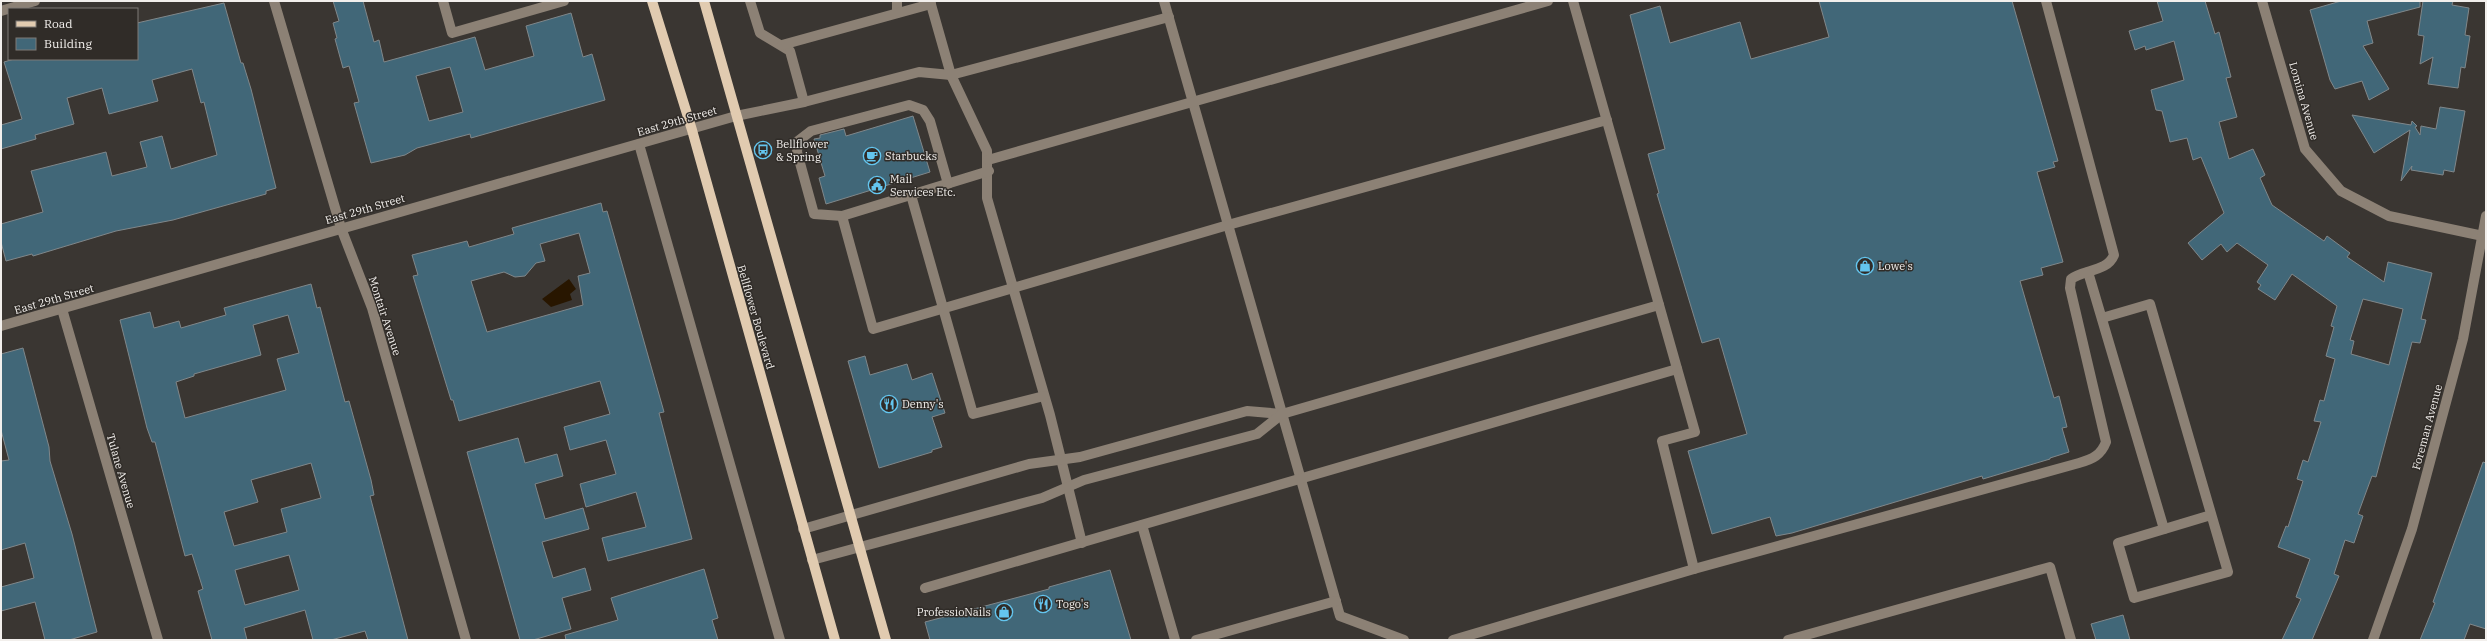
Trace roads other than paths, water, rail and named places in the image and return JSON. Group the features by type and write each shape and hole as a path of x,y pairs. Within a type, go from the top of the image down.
{"main road":[{"name":"Bellflower Boulevard","path":"652,1 692,130 835,640"},
{"path":"704,1 736,116 764,205 886,640"}],"street":[{"path":"12,8 36,1"},
{"name":"Montair Avenue","path":"274,1 341,228 372,308 466,640"},
{"path":"443,1 452,33 552,3 564,1"},
{"path":"750,1 760,33 790,51 804,102"},
{"path":"897,1 897,13"},
{"path":"1164,1 1340,616 1404,640"},
{"path":"988,160 1548,1"},
{"path":"1573,1 1695,432 1662,441 1694,569"},
{"path":"1453,640 1694,569 2079,463 2102,452 2106,442 2070,288 2071,279 2105,267 2111,263 2114,256 2046,1"},
{"name":"Lomina Avenue","path":"2262,1 2305,149 2341,191 2389,216 2483,236"},
{"path":"782,45 897,13 930,2 951,75 987,152 989,171 986,198 1044,396 1082,543"},
{"path":"951,75 1168,16"},
{"name":"East 29th Street","path":"1,326 341,228 692,130 736,116 804,102 918,72 951,75"},
{"path":"948,184 930,121 923,110 908,104 811,131 798,141 797,152 814,214 842,216 948,184 989,171"},
{"path":"842,216 873,329 1228,225 1607,120"},
{"path":"639,144 780,640"},
{"path":"911,195 973,414 1044,396"},
{"name":"Foreman Avenue","path":"2373,640 2412,529 2463,339 2486,216"},
{"path":"2088,272 2164,529"},
{"path":"2102,318 2150,304 2228,572 2134,598 2118,543 2211,515"},
{"path":"803,529 1028,464 1062,461 1247,411 1282,414 1659,305"},
{"name":"Tulane Avenue","path":"62,309 158,640"},
{"path":"925,588 1677,369"},
{"path":"812,560 1042,498 1068,486 1257,434 1282,414"},
{"path":"1142,525 1175,640"},
{"path":"1788,640 2050,567 2070,640"},
{"path":"1196,640 1336,601"}],"place":[{"name":"Bellflower & Spring","path":"763,150"},
{"name":"Starbucks","path":"872,156"},
{"name":"Mail Services Etc.","path":"877,185"},
{"name":"Lowe's","path":"1865,266"},
{"name":"Denny's","path":"889,404"},
{"name":"Togo's","path":"1043,604"},
{"name":"ProfessioNails","path":"1004,612"}]}
